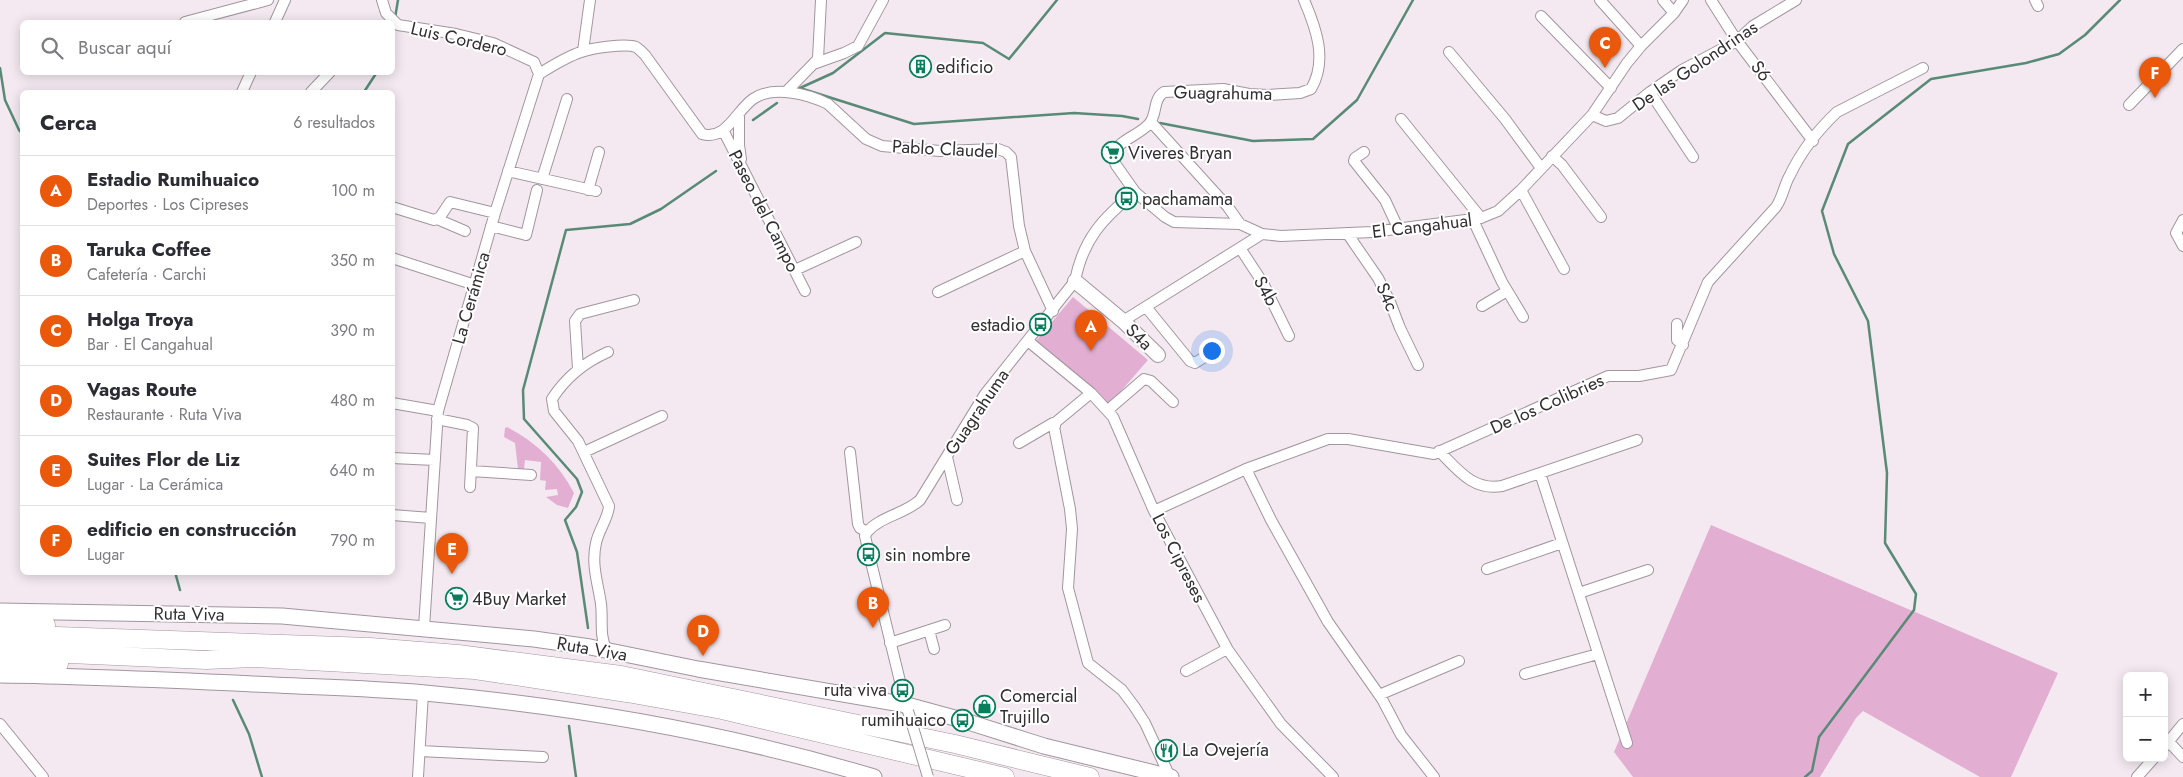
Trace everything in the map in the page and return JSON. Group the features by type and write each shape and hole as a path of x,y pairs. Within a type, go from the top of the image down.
{"highway":[{"path":"0,620 146,631 198,641"},
{"name":"Ruta Viva","path":"0,634 370,647 458,654 620,675 955,744 1090,777"},
{"path":"0,652 206,660"},
{"path":"0,666 254,658 475,670 627,693 722,710 1005,777"}],"main road":[{"name":"Ruta Viva","path":"0,611 282,616 534,639 590,647 698,669 820,689 962,720 1044,746 1170,777"},
{"path":"0,675 90,676 423,693 489,699 597,714 717,736 805,756 874,777"}],"street":[{"path":"193,20 268,0"},
{"path":"276,20 286,0"},
{"name":"Luis Cordero","path":"382,0 389,20"},
{"path":"583,51 590,0"},
{"path":"786,92 818,59 821,0"},
{"path":"816,63 844,54 858,46 883,0"},
{"name":"Guagrahuma","path":"1151,122 1158,95 1164,92 1223,89 1248,94 1268,95 1300,93 1311,89 1316,80 1320,50 1304,0"},
{"path":"1600,0 1641,46"},
{"path":"1663,0 1674,13"},
{"name":"El Cangahual","path":"1135,192 1165,217 1174,222 1240,224 1262,234 1281,236 1399,230 1477,219 1498,211 1521,190 1592,115 1641,46 1674,13 1683,0"},
{"name":"S6","path":"1711,0 1737,41 1813,141"},
{"name":"De las Golondrinas","path":"1592,115 1606,121 1618,118 1650,92 1682,70 1737,41 1753,26 1796,0"},
{"path":"1541,16 1611,88"},
{"name":"Luis Cordero","path":"395,24 456,34 502,46 534,62 539,74"},
{"path":"539,74 583,51 624,45 636,47 645,55 702,134 710,137 716,136 723,130"},
{"path":"2129,105 2183,49"},
{"path":"1449,52 1505,119 1541,168"},
{"name":"De los Colibries","path":"1154,511 1246,469 1328,439 1348,439 1434,454 1608,376 1639,376 1671,370 1708,282 1776,207 1782,198 1787,180 1794,167 1837,112 1923,68"},
{"name":"La Cerámica","path":"424,628 438,415 491,226 539,74"},
{"path":"243,90 250,75"},
{"path":"313,90 327,75"},
{"name":"Pablo Claudel","path":"723,130 752,100 762,94 786,92 828,104 866,139 882,146 940,151 998,149 1006,152 1011,157 1019,226 1025,251 1053,310"},
{"path":"1650,92 1693,157"},
{"path":"542,179 566,100"},
{"path":"739,114 739,145 743,170"},
{"path":"1401,119 1477,219 1507,291 1523,317"},
{"path":"1135,192 1116,165 1112,154 1122,142 1138,134 1151,122 1228,207 1240,224"},
{"name":"Paseo del Campo","path":"723,130 805,291"},
{"path":"508,171 592,190 599,152"},
{"path":"1364,152 1354,158 1354,161 1385,200 1399,230"},
{"path":"1552,156 1562,165 1601,217"},
{"path":"491,226 526,235 537,190"},
{"path":"1521,190 1564,269"},
{"name":"Guagrahuma","path":"867,532 873,525 914,506 920,500 985,394 1075,281 1079,261 1093,233 1110,212 1135,192"},
{"path":"437,219 450,202 495,213"},
{"path":"395,208 431,219 437,219 465,231"},
{"path":"2183,220 2176,233 2183,246"},
{"name":"S4c","path":"1347,233 1378,278 1418,365"},
{"path":"1123,321 1262,234"},
{"path":"795,270 856,242"},
{"name":"S4b","path":"1240,248 1263,283 1289,336"},
{"path":"938,292 1025,251"},
{"path":"395,259 474,285"},
{"name":"S4a","path":"1075,281 1123,321 1158,355"},
{"path":"1482,306 1507,291"},
{"path":"578,369 576,317 580,314 634,300"},
{"path":"1146,307 1190,361 1199,362 1214,351"},
{"path":"1677,324 1678,340 1683,345"},
{"name":"Los Cipreses","path":"1028,341 1091,393 1108,410 1154,511 1227,649 1282,724 1333,777"},
{"path":"607,650 603,644 601,604 594,575 594,557 596,542 608,514 609,506 578,441 554,411 552,399 558,389 578,369 594,358 608,352"},
{"path":"1108,410 1144,379 1151,382 1173,402"},
{"path":"1091,393 1056,422 1054,426 1070,508 1072,529 1068,588 1088,663 1122,690 1134,706 1145,723 1170,777"},
{"path":"395,404 438,415 473,428 470,487"},
{"path":"584,452 662,416"},
{"path":"1019,443 1053,423 1054,426"},
{"path":"1440,451 1470,481 1485,487 1502,486 1637,440"},
{"path":"850,452 858,524 860,528 867,532 865,536 890,642 907,708 928,777"},
{"path":"947,457 957,500"},
{"path":"395,458 435,460"},
{"path":"1246,469 1271,520 1328,622 1379,695 1401,735 1434,777"},
{"path":"471,471 531,474"},
{"path":"1540,473 1627,743"},
{"path":"395,515 431,518"},
{"path":"1487,569 1562,543"},
{"path":"1579,593 1648,570"},
{"path":"890,642 945,625"},
{"path":"590,647 602,630"},
{"path":"929,630 934,649"},
{"path":"1186,671 1227,649"},
{"path":"1525,674 1598,654"},
{"path":"1379,695 1459,661"},
{"path":"418,777 423,693"},
{"path":"0,724 43,777"},
{"path":"2168,742 2183,724"},
{"path":"2168,746 2183,757"},
{"path":"420,751 543,757"},
{"path":"2137,777 2150,762"}],"shaded area":[{"path":"1073,297 1148,360 1109,405 1035,342"},
{"path":"507,427 528,440 554,463 574,493 568,508 557,505 546,497 558,495 557,489 545,490 546,481 540,480 541,462 525,460 524,469 518,469 515,443 504,437 505,428"},
{"path":"1711,525 2058,673 2011,777 1980,777 1863,711 1856,718 1820,777 1633,777 1614,752"}],"waterway":[{"path":"395,18 398,0"},
{"path":"800,88 833,73 885,33 983,43 1009,59 1057,0"},
{"path":"1160,123 1253,141 1313,139 1357,100 1413,0"},
{"path":"1805,777 1812,771 1819,737 1914,610 1916,594 1885,543 1887,473 1868,321 1834,254 1822,211 1848,144 1931,79 2026,63 2059,54 2085,35 2120,0"},
{"path":"0,68 5,100 20,131"},
{"path":"365,90 375,75"},
{"path":"800,88 914,124 1074,113 1138,119"},
{"path":"753,120 777,103"},
{"path":"588,628 577,552 565,520 576,507 582,492 577,479 524,419 523,390 566,230 630,224 661,209 716,171"},
{"path":"176,575 180,590"},
{"path":"233,700 249,734 262,777"},
{"path":"569,726 576,777"}],"place":[{"name":"edificio","path":"920,67"},
{"name":"Holga Troya","path":"1605,68"},
{"name":"edificio en construcción","path":"2155,98"},
{"name":"Viveres Bryan","path":"1112,153"},
{"name":"pachamama","path":"1126,199"},
{"name":"estadio","path":"1041,325"},
{"name":"Estadio Rumihuaico","path":"1091,351"},
{"name":"sin nombre","path":"869,555"},
{"name":"Suites Flor de Liz","path":"452,574"},
{"name":"4Buy Market","path":"456,599"},
{"name":"Taruka Coffee","path":"873,628"},
{"name":"Vagas Route","path":"703,656"},
{"name":"ruta viva","path":"903,690"},
{"name":"Comercial Trujillo","path":"984,706"},
{"name":"rumihuaico","path":"962,720"},
{"name":"La Ovejería","path":"1166,750"}]}
